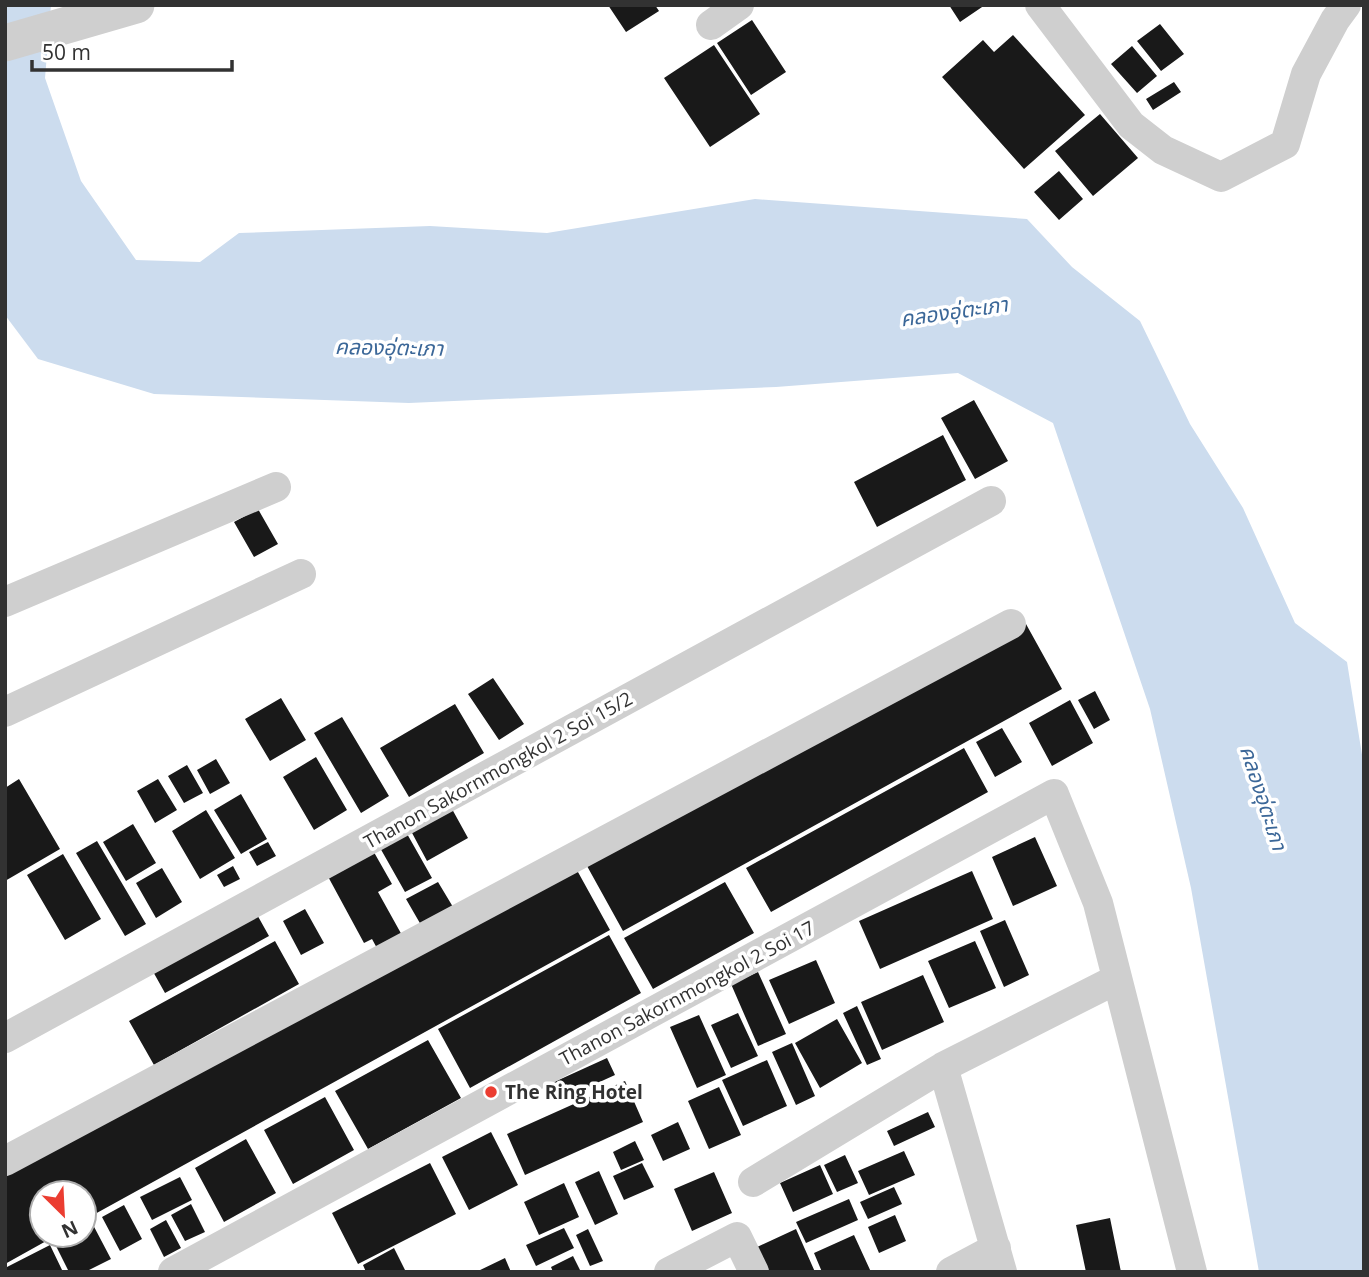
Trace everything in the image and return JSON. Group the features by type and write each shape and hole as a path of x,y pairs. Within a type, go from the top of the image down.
{"street":[{"path":"5,43 136,5"},
{"path":"711,25 739,5"},
{"path":"1040,5 1131,125 1163,150 1221,177 1285,144 1306,74 1346,5"},
{"path":"5,602 275,486"},
{"name":"Thanon Sakornmongkol 2 Soi 15/2","path":"5,1038 991,501"},
{"path":"5,712 300,574"},
{"path":"5,1161 1011,624"},
{"name":"Thanon Sakornmongkol 2 Soi 17","path":"173,1272 1054,794 1098,903 1117,979"},
{"path":"753,1182 943,1067 1117,979 1192,1272"},
{"path":"943,1067 999,1260 951,1272"},
{"path":"669,1272 737,1237 754,1272"}],"water":[{"name":"คลองอุ่ตะเภา","path":"5,5 51,5 45,78 81,181 136,260 200,262 239,233 430,226 547,233 755,199 1027,219 1072,267 1140,321 1190,424 1243,508 1295,623 1347,662 1364,767 1364,1272 1259,1272 1191,888 1150,709 1053,423 958,373 776,387 409,403 154,394 38,359 5,315"}],"building":[{"path":"608,5 655,5 659,11 626,32"},
{"path":"949,5 985,5 960,22"},
{"path":"752,20 786,72 751,95 717,43"},
{"path":"1160,24 1184,54 1161,71 1137,41"},
{"path":"1013,35 1085,115 1024,169 942,77 983,40 994,52"},
{"path":"714,45 760,114 710,147 664,78"},
{"path":"1132,46 1157,76 1137,93 1111,64"},
{"path":"1174,82 1181,92 1153,110 1146,99"},
{"path":"1100,114 1138,158 1093,196 1055,151"},
{"path":"1059,171 1083,199 1059,220 1034,192"},
{"path":"974,400 1008,461 975,479 941,418"},
{"path":"943,435 966,480 877,527 854,482"},
{"path":"258,509 278,544 254,557 234,522"},
{"path":"1026,624 1062,689 623,931 587,866"},
{"path":"493,678 524,724 499,740 468,694"},
{"path":"1095,691 1110,720 1094,729 1078,700"},
{"path":"281,698 306,740 270,761 245,719"},
{"path":"1070,700 1093,743 1052,766 1029,723"},
{"path":"455,704 484,753 409,797 380,748"},
{"path":"342,717 389,796 361,813 314,733"},
{"path":"1002,728 1022,762 995,777 976,742"},
{"path":"964,748 988,792 771,912 746,868"},
{"path":"316,757 347,810 314,830 283,777"},
{"path":"216,759 230,783 210,794 197,770"},
{"path":"187,765 203,793 184,803 168,776"},
{"path":"19,779 60,849 5,881 5,788"},
{"path":"158,779 177,810 155,823 137,791"},
{"path":"241,794 267,839 241,854 214,810"},
{"path":"452,809 468,838 427,861 411,831"},
{"path":"206,810 235,858 200,879 172,831"},
{"path":"133,824 156,863 126,881 103,842"},
{"path":"406,832 432,878 405,892 379,846"},
{"path":"1035,837 1057,886 1013,906 992,857"},
{"path":"97,841 146,924 125,936 76,853"},
{"path":"268,842 276,856 257,866 249,852"},
{"path":"371,847 392,884 378,892 403,937 378,950 372,939 364,943 325,871"},
{"path":"63,854 101,919 65,940 27,875"},
{"path":"573,863 610,930 98,1212 98,1179 28,1179 28,1249 32,1249 5,1264 5,1177"},
{"path":"233,866 240,879 224,887 217,875"},
{"path":"162,868 182,902 156,918 136,883"},
{"path":"972,871 993,919 880,969 859,921"},
{"path":"438,882 453,907 421,925 406,899"},
{"path":"725,882 754,933 653,989 624,938"},
{"path":"305,909 324,943 301,955 283,921"},
{"path":"255,911 269,936 165,993 151,968"},
{"path":"1005,920 1029,975 1004,987 980,931"},
{"path":"609,935 641,993 470,1088 438,1029"},
{"path":"275,941 299,984 154,1065 129,1021"},
{"path":"975,941 996,988 949,1008 928,961"},
{"path":"816,960 835,1003 789,1024 769,980"},
{"path":"758,972 786,1034 758,1046 731,984"},
{"path":"923,975 944,1022 882,1050 861,1002"},
{"path":"857,1006 881,1059 867,1065 843,1013"},
{"path":"738,1013 758,1056 731,1068 711,1025"},
{"path":"699,1015 726,1075 697,1088 670,1027"},
{"path":"837,1019 862,1063 820,1088 795,1043"},
{"path":"428,1040 461,1098 368,1149 335,1091"},
{"path":"792,1043 815,1096 796,1105 772,1052"},
{"path":"607,1058 615,1075 560,1100 552,1083"},
{"path":"767,1060 787,1106 743,1126 722,1080"},
{"path":"625,1081 643,1122 525,1175 507,1134"},
{"path":"719,1087 741,1135 709,1149 688,1101"},
{"path":"325,1097 354,1150 293,1184 264,1130"},
{"path":"928,1112 935,1127 894,1146 887,1131"},
{"path":"678,1122 690,1149 663,1161 651,1135"},
{"path":"491,1132 518,1185 469,1210 442,1157"},
{"path":"246,1139 276,1193 224,1222 195,1168"},
{"path":"635,1141 644,1160 621,1170 613,1152"},
{"path":"904,1151 915,1175 869,1195 858,1171"},
{"path":"845,1155 858,1183 837,1192 824,1165"},
{"path":"430,1163 456,1214 358,1264 332,1213"},
{"path":"642,1163 654,1187 624,1200 613,1176"},
{"path":"820,1165 833,1194 793,1212 780,1183"},
{"path":"599,1171 618,1214 595,1225 575,1182"},
{"path":"714,1172 732,1213 692,1231 674,1189"},
{"path":"180,1177 192,1200 152,1220 140,1197"},
{"path":"564,1183 579,1217 539,1235 524,1202"},
{"path":"894,1187 902,1204 868,1219 860,1202"},
{"path":"849,1199 858,1220 806,1243 796,1222"},
{"path":"191,1204 205,1232 185,1241 171,1215"},
{"path":"124,1205 142,1239 120,1251 102,1217"},
{"path":"895,1215 906,1241 879,1253 868,1227"},
{"path":"1110,1218 1121,1272 1086,1272 1076,1225"},
{"path":"166,1220 181,1248 164,1257 150,1229"},
{"path":"564,1228 574,1248 536,1266 526,1245"},
{"path":"588,1229 603,1261 590,1266 576,1235"},
{"path":"796,1229 815,1272 765,1272 755,1248"},
{"path":"98,1234 111,1259 85,1272 69,1272 58,1249 98,1249"},
{"path":"854,1235 871,1272 822,1272 814,1253"},
{"path":"394,1248 406,1272 366,1272 363,1265"},
{"path":"42,1249 52,1249 63,1272 5,1272 5,1268"},
{"path":"573,1256 581,1272 553,1272 551,1267"},
{"path":"505,1258 511,1272 476,1272"}],"place":[{"name":"The Ring Hotel","path":"491,1092"}]}
